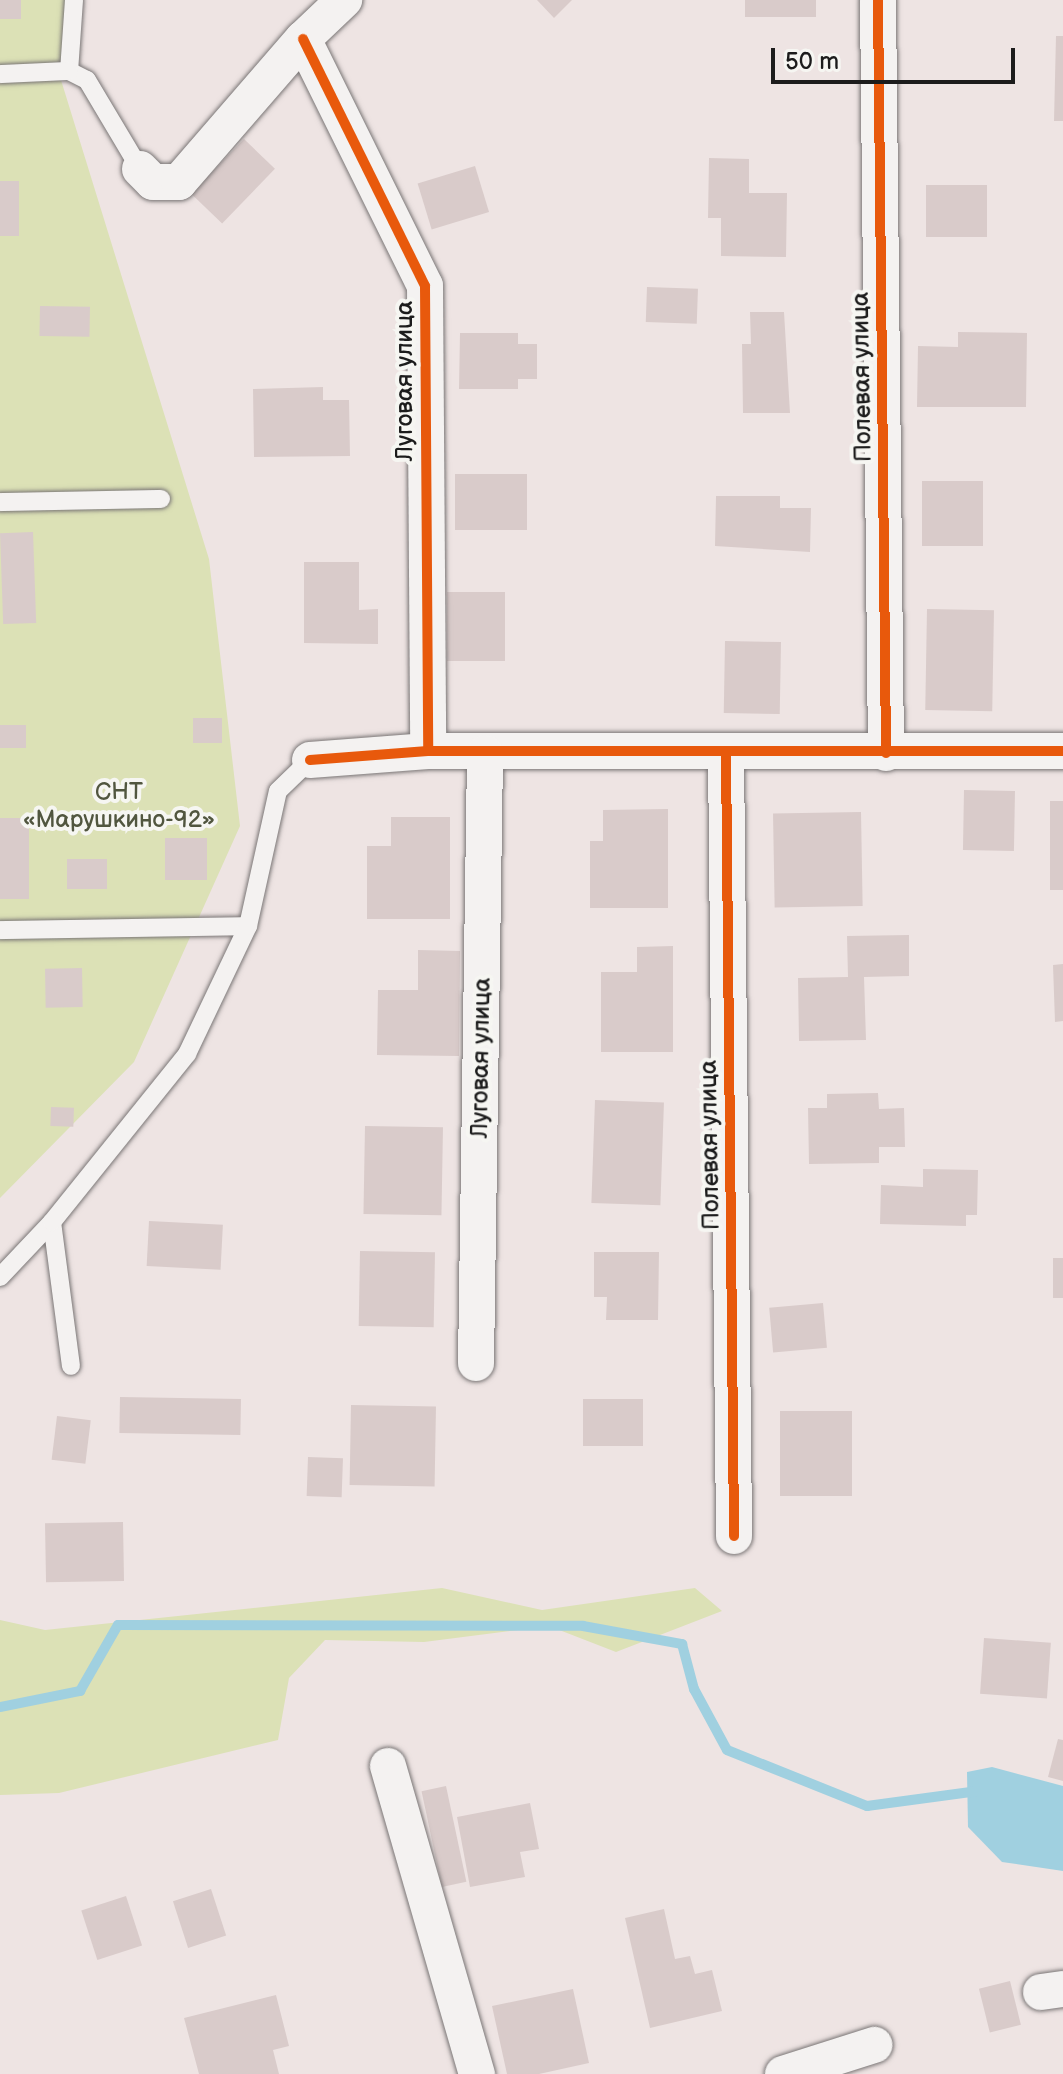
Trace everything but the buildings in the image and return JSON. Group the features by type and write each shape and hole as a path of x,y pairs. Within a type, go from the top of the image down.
{"street":[{"path":"140,169 153,182 179,182 303,39 344,0"},
{"name":"Полевая улица","path":"878,0 886,753"},
{"name":"Луговая улица","path":"303,39 425,286 428,751"},
{"path":"310,760 428,751 726,754 1063,751"},
{"name":"Луговая улица","path":"476,1363 485,753"},
{"name":"Полевая улица","path":"726,754 734,1536"},
{"path":"388,1766 477,2074"},
{"path":"783,2074 874,2045"}],"lane":[{"path":"69,71 74,0"},
{"path":"0,74 69,71 87,80 140,169"},
{"path":"0,502 161,499"},
{"path":"0,1277 52,1222 187,1054 248,926 278,791 310,760"},
{"path":"0,930 248,926"},
{"path":"52,1222 71,1366"}],"green space":[{"name":"СНТ «Марушкино-92»","path":"0,0 67,0 61,80 209,559 240,826 134,1062 0,1198"},
{"path":"442,1588 542,1610 695,1588 722,1611 616,1652 549,1626 424,1642 325,1640 289,1678 278,1740 59,1793 0,1795 0,1620 45,1630"}],"water":[{"path":"992,1767 1063,1786 1063,1871 1002,1862 968,1827 967,1772"}],"waterway":[{"path":"0,1707 80,1691 118,1625 583,1626 682,1644 694,1689 727,1750 867,1806 978,1791"}],"cycle path":[{"path":"878,0 886,753"},
{"path":"303,39 425,286 428,751"},
{"path":"310,760 428,751 1063,751"},
{"path":"726,754 734,1536"}]}
